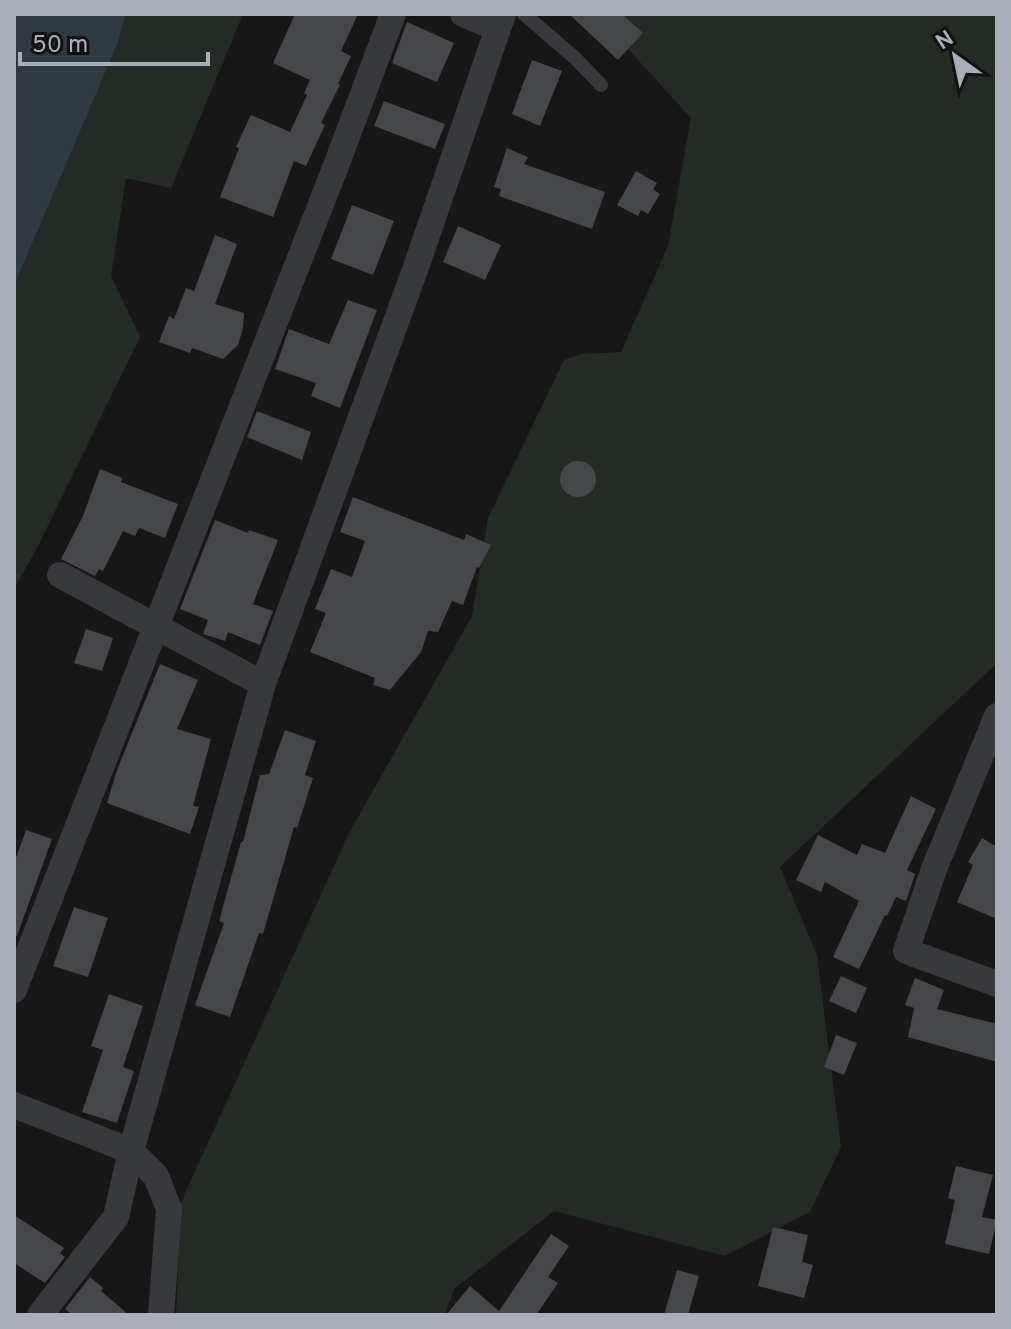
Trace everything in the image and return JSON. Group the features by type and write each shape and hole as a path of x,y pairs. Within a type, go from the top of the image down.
{"street":[{"path":"14,990 393,14"},
{"path":"40,1315 116,1217 131,1151 263,684 415,270 500,21 463,14"},
{"path":"60,575 263,684"},
{"path":"997,716 934,869 906,951 997,984"},
{"path":"14,1105 131,1151 156,1176 169,1209 161,1315"}],"lane":[{"path":"524,14 601,85"}],"shaded area":[{"path":"14,14 126,14 117,45 14,286"},
{"path":"126,14 243,14 171,188 126,178 111,276 140,337 14,590 14,286 117,45"},
{"path":"617,14 997,14 997,663 780,867 817,955 841,1147 810,1212 725,1256 554,1211 454,1289 445,1315 176,1315 181,1202 349,833 472,616 488,518 564,360 581,354 621,352 668,246 691,118 616,36"}],"building":[{"path":"295,14 358,14 341,51 351,56 321,123 325,125 306,166 294,161 273,217 220,197 239,148 236,147 251,115 290,132 307,95 304,93 310,80 273,63"},
{"path":"569,14 622,14 643,33 618,60"},
{"path":"407,22 454,43 437,82 392,63"},
{"path":"532,60 562,71 540,126 512,114"},
{"path":"384,101 445,124 435,149 374,126"},
{"path":"507,148 528,157 524,164 605,192 592,229 499,196 501,189 494,187"},
{"path":"636,171 657,183 653,189 660,194 648,214 641,210 638,216 617,205"},
{"path":"352,205 394,221 373,275 331,259"},
{"path":"458,226 501,245 485,280 443,262"},
{"path":"215,235 237,244 215,304 244,313 238,345 223,359 192,348 190,353 159,342 169,316 174,319 186,288 194,291"},
{"path":"348,300 377,310 340,408 311,396 316,383 275,369 289,329 329,344"},
{"path":"257,411 311,432 302,460 247,437"},
{"path":"578,461 590,467 596,479 590,491 578,497 566,491 560,479 566,467"},
{"path":"100,469 122,478 121,482 178,504 165,538 139,528 135,536 123,531 103,571 99,569 95,576 61,559 83,516"},
{"path":"353,497 464,540 466,534 491,545 477,567 463,605 452,601 438,632 428,631 421,652 390,690 373,685 375,678 310,652 326,613 315,609 331,569 352,577 365,541 340,532"},
{"path":"215,520 248,533 249,530 278,540 253,604 273,611 260,645 228,632 225,641 203,634 208,620 180,609"},
{"path":"86,629 113,638 102,671 74,663"},
{"path":"160,664 198,680 177,729 211,739 193,806 199,807 190,834 107,803 117,770"},
{"path":"285,730 316,741 305,775 313,778 297,828 294,827 263,934 259,933 230,1017 195,1005 224,923 219,921 260,775 269,774"},
{"path":"911,796 936,809 907,870 915,874 906,901 896,897 859,969 833,957 859,901 825,882 821,892 796,880 818,835 857,855 862,844 885,853"},
{"path":"26,830 52,839 17,936 14,936 14,863"},
{"path":"982,838 997,847 997,919 957,902 973,865 968,862"},
{"path":"74,907 108,918 88,977 53,966"},
{"path":"841,976 867,988 856,1013 829,1001"},
{"path":"915,978 944,990 937,1009 997,1024 997,1062 908,1037 914,1008 905,1005"},
{"path":"109,994 143,1006 123,1067 134,1071 117,1123 82,1112 103,1050 91,1046"},
{"path":"836,1035 857,1043 844,1075 824,1067"},
{"path":"956,1166 993,1175 982,1217 997,1220 989,1254 945,1244 955,1200 948,1198"},
{"path":"14,1215 64,1248 60,1253 65,1257 45,1283 14,1263"},
{"path":"773,1227 808,1235 802,1262 813,1265 804,1298 758,1286"},
{"path":"551,1234 569,1246 548,1277 558,1283 536,1315 446,1315 470,1286 499,1311"},
{"path":"677,1270 699,1276 688,1315 664,1315"},
{"path":"90,1277 129,1315 73,1315 65,1309"}]}
